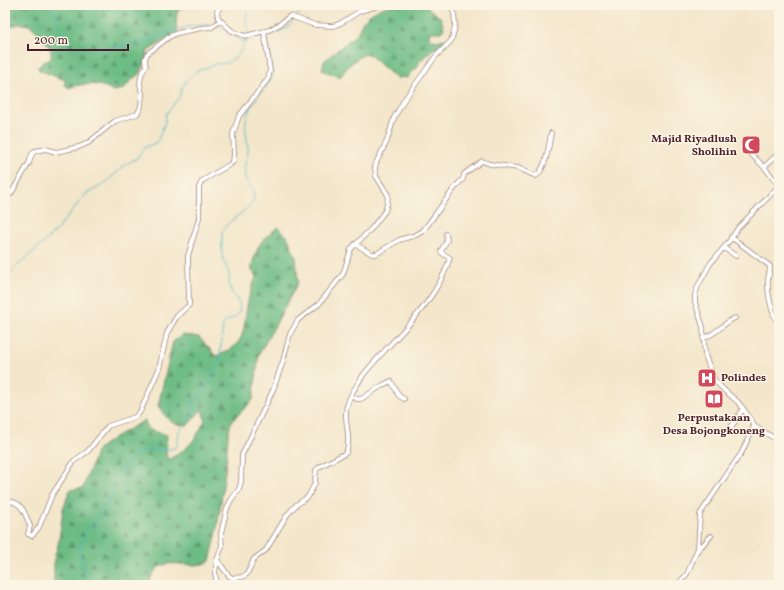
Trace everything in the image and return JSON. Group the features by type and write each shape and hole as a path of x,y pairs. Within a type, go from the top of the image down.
{"street":[{"path":"222,5 218,11 218,18 220,21 237,34 245,36 264,35 289,16 315,25 333,26 360,11 381,5"},
{"path":"217,585 215,573 217,560 222,546 221,533 227,508 239,489 241,482 242,455 273,390 292,329 298,320 319,304 343,274 351,248 372,228 386,208 388,195 376,176 376,163 387,141 394,118 404,100 436,56 451,41 455,24 454,13 450,5"},
{"path":"5,201 29,164 32,154 35,151 46,149 56,152 79,147 88,143 116,121 137,114 142,103 140,84 141,76 146,66 145,57 149,52 177,33 214,26 220,21"},
{"path":"5,501 16,502 22,507 30,526 28,534 32,536 38,527 52,495 74,461 88,451 108,426 135,417 140,412 159,369 168,333 177,316 189,305 188,256 199,218 199,187 207,178 233,162 234,147 232,140 239,116 268,79 270,71 264,35"},
{"path":"355,244 372,254 376,254 399,240 423,232 452,190 462,179 464,174 480,162 518,168 536,176 541,171 545,161 551,133"},
{"path":"748,151 779,185 746,217 724,248 710,264 698,286 695,295 695,302 702,327 705,355 714,380 738,402 754,426 779,441"},
{"path":"764,168 779,153"},
{"path":"217,560 222,564 229,576 233,578 242,577 247,574 254,559 266,550 288,515 296,505 308,497 315,483 316,470 346,453 348,442 346,410 351,396 364,374 429,301 450,258 441,251 447,240 446,234"},
{"path":"731,237 770,266 768,280 770,304 774,317 777,322 779,322"},
{"path":"724,248 736,256"},
{"path":"703,338 710,336 728,321 735,318"},
{"path":"351,396 361,399 391,381 399,396 404,399"},
{"path":"728,430 743,408"},
{"path":"677,585 687,574 697,551 700,533 700,514 742,452 754,426"},
{"path":"697,551 699,551 711,536"}],"green space":[{"path":"5,5 188,5 188,7 182,8 177,12 177,32 148,51 144,66 139,74 130,81 124,89 114,91 94,84 69,88 65,85 65,80 39,70 38,67 51,59 50,49 37,32 28,25 18,24 5,29"},
{"path":"393,5 427,5 428,8 441,18 444,29 441,32 429,32 430,39 437,41 444,39 447,44 441,48 434,48 420,60 417,68 411,72 407,78 401,77 397,79 369,54 360,56 356,59 340,77 322,70 324,61 357,34 363,21 368,16 381,8"},
{"path":"278,227 287,236 296,258 298,282 259,354 253,400 231,422 216,536 210,561 193,565 166,564 159,567 153,574 149,585 54,585 54,559 59,541 63,509 70,490 83,488 97,450 115,437 145,420 147,429 167,435 167,460 186,448 198,434 205,420 202,409 188,425 182,425 170,421 158,406 173,342 182,335 199,337 216,356 227,352 234,347 239,341 244,328 248,301 256,277 251,268 256,254 263,240"}],"waterway":[{"path":"48,5 56,14 65,40 70,45 76,47 99,48 129,45 186,27 212,25"},
{"path":"87,5 94,9 107,9 120,5"},
{"path":"249,5 246,20 249,33"},
{"path":"296,17 307,5"},
{"path":"269,34 285,30 294,20"},
{"path":"215,26 230,32 240,41 245,42 264,35"},
{"path":"89,585 85,577 79,549 86,531 95,522 109,501 123,467 132,456 147,450 172,449 177,446 179,431 195,412 192,400 204,392 207,385 212,380 215,369 219,363 223,324 234,318 239,312 240,305 231,291 229,284 229,273 222,256 222,235 223,230 227,225 247,208 254,199 253,191 245,177 248,150 246,123 247,114 250,108 273,76 268,34"},
{"path":"5,277 54,233 86,194 103,185 125,165 137,158 144,148 157,142 165,122 166,114 179,97 187,80 195,72 216,64 227,63 236,57 247,41"}],"place":[{"name":"Majid Riyadlush Sholihin","path":"751,145"},
{"name":"Polindes","path":"707,378"},
{"name":"Perpustakaan Desa Bojongkoneng","path":"714,399"}]}
